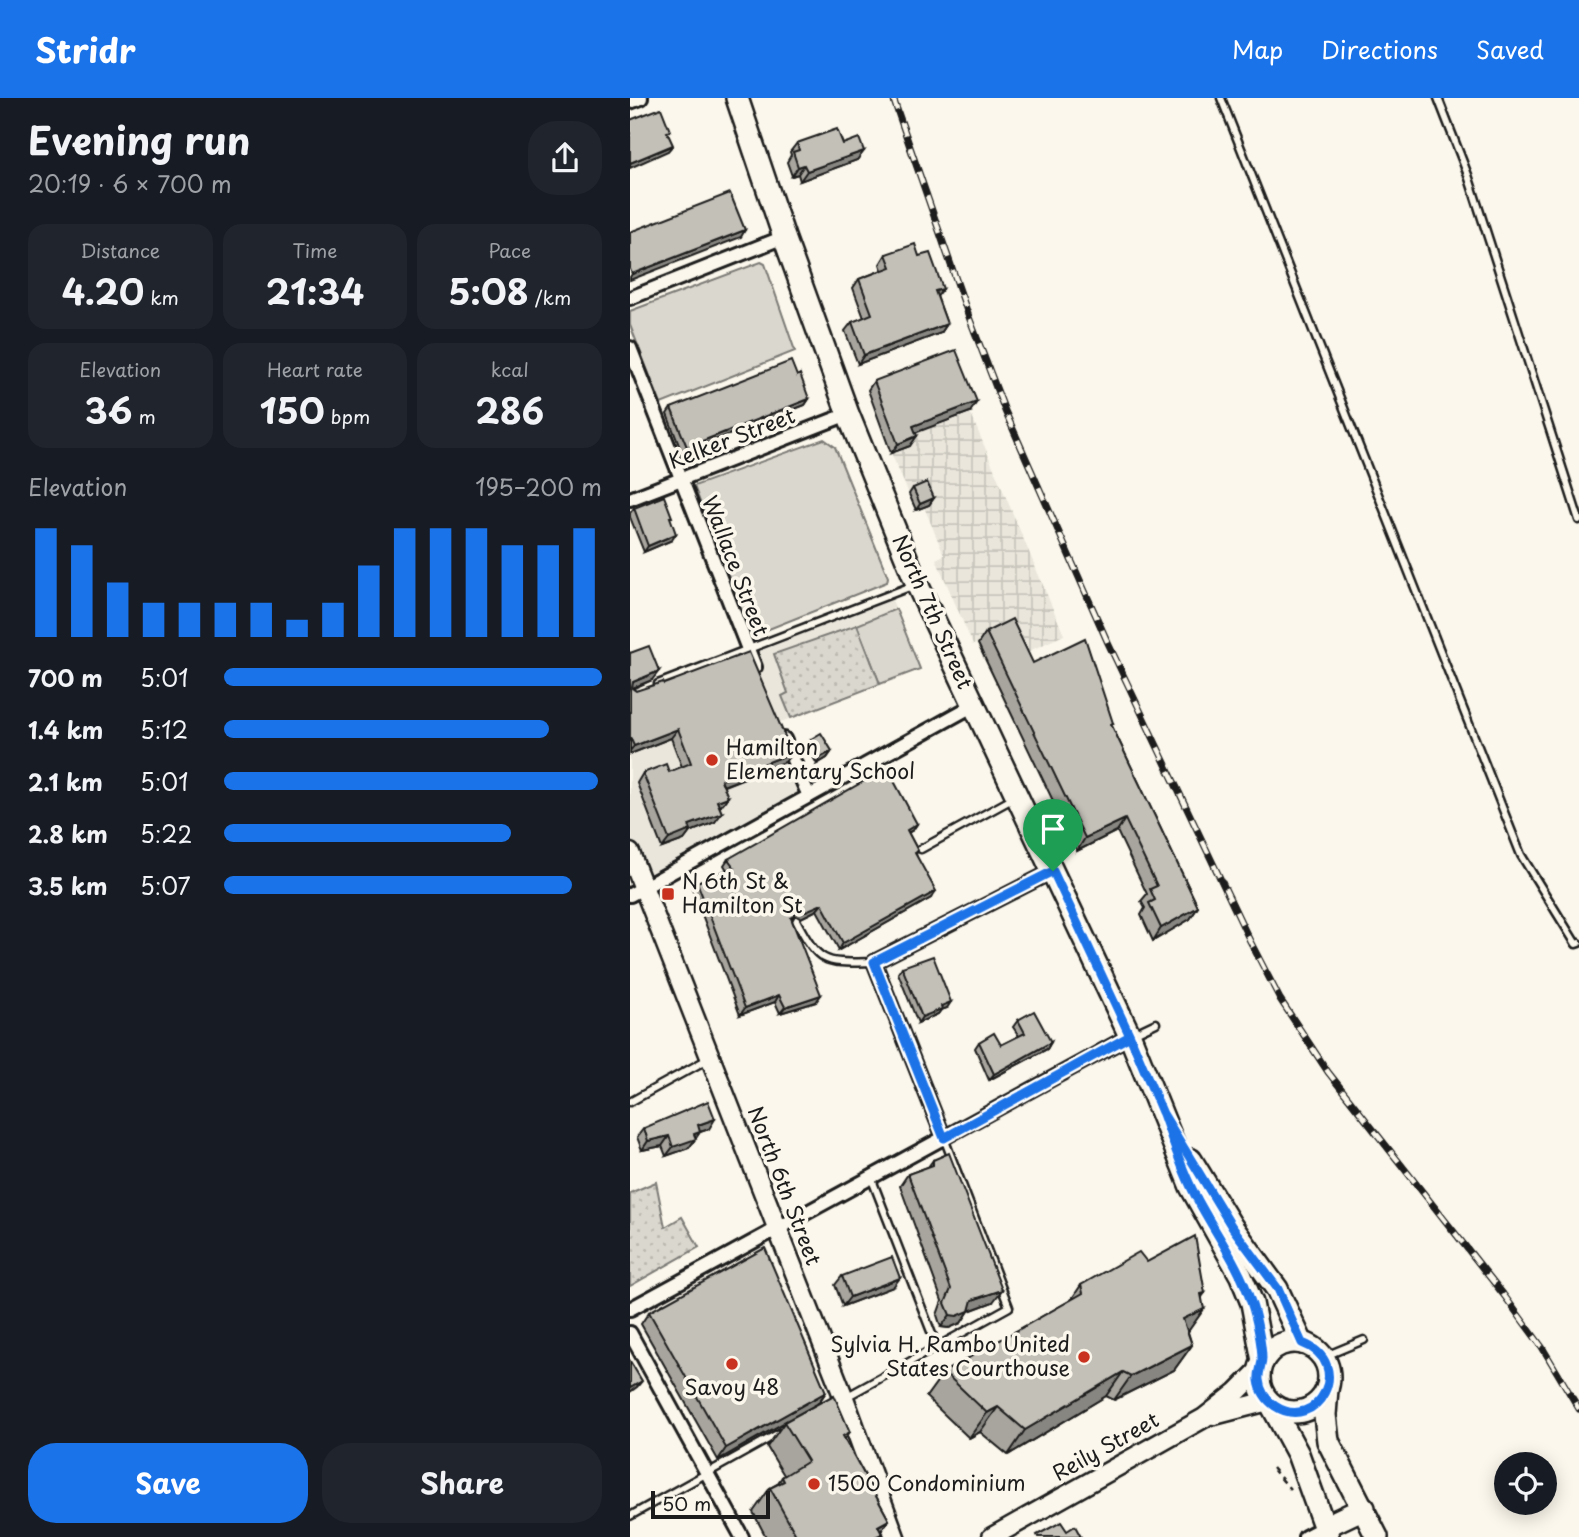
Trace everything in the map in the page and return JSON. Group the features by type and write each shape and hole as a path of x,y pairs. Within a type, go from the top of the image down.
{"main road":[{"name":"North 7th Street","path":"737,98 848,414 918,584 1130,1036 1191,1187 1241,1276 1252,1303 1261,1365 1259,1381 1298,1454 1326,1532"},
{"name":"North 6th Street","path":"630,853 637,891 710,1058 839,1401 895,1537"},
{"name":"North 7th Street","path":"1162,1112 1232,1227 1278,1289 1302,1343"},
{"path":"1261,1365 1279,1345 1291,1342 1310,1346 1323,1357 1329,1378 1325,1415 1328,1441 1377,1537"},
{"name":"Reily Street","path":"992,1537 1205,1418 1237,1392 1261,1365"},
{"path":"1269,1402 1281,1410 1303,1411 1314,1406 1327,1389"},
{"name":"Reily Street","path":"1205,1418 1269,1402"},
{"path":"1326,1532 1364,1508"}],"street":[{"path":"630,102 641,98"},
{"path":"630,298 784,237"},
{"name":"Wallace Street","path":"630,348 757,674"},
{"name":"Kelker Street","path":"630,499 848,414"},
{"path":"637,891 974,705"},
{"path":"778,723 809,796"},
{"path":"944,1138 874,962 1053,871"},
{"path":"630,1309 1130,1036"},
{"path":"630,1334 742,1537"},
{"path":"1305,1537 1326,1532"}],"lane":[{"path":"1221,98 1521,855 1576,944 1579,943"},
{"path":"1438,98 1468,175 1579,520"},
{"path":"656,685 918,584"},
{"path":"920,849 1017,797"},
{"path":"796,920 810,947 827,960 874,962"},
{"path":"1130,1036 1156,1023"},
{"path":"630,1102 710,1058"},
{"path":"839,1401 1009,1307 944,1138"},
{"path":"871,1177 937,1347"},
{"path":"1323,1357 1364,1340"},
{"path":"630,1516 790,1428"}],"shaded area":[{"path":"761,262 765,264 795,351 661,404 630,325 630,311"},
{"path":"970,412 1064,635 1016,657 978,644 973,645 936,559 944,555 924,507 909,494 891,453 910,446 907,436"},
{"path":"824,439 835,447 888,577 887,582 751,636 694,486"},
{"name":"Hamilton Elementary School","path":"890,595 920,669 778,723 809,796 643,887 630,853 630,695"},
{"path":"896,609 920,669 880,684 857,625"},
{"path":"857,625 880,684 791,718 782,696 788,693 774,654"},
{"path":"656,1182 665,1227 682,1217 699,1247 630,1286 630,1193"}],"building":[{"path":"661,108 673,145 630,163 630,120"},
{"path":"837,129 843,144 859,138 864,151 807,171 804,165 798,167 793,152 799,150 797,143"},
{"path":"730,193 745,230 632,274 630,232"},
{"path":"915,244 919,256 930,253 943,289 935,291 947,324 864,355 852,322 872,314 859,279 891,267 886,254"},
{"path":"956,350 977,402 913,426 917,436 898,444 874,381"},
{"path":"791,361 797,376 800,374 809,399 687,447 671,408"},
{"path":"927,482 934,498 920,504 913,488"},
{"path":"664,496 676,534 648,546 634,508"},
{"path":"1012,619 1033,663 1085,638 1113,723 1111,724 1198,907 1161,928 1149,903 1155,900 1150,889 1157,886 1125,819 1085,838 986,632"},
{"path":"649,646 659,671 633,682 632,688 636,691 663,682 664,684 749,652 792,753 721,780 728,797 717,801 722,813 689,825 691,830 669,839 643,773 666,764 669,772 691,763 678,729 634,746 630,737 630,653"},
{"path":"821,733 832,751 821,757 811,739"},
{"path":"887,768 917,824 907,830 918,851 915,853 936,891 843,943 822,904 806,911 798,908 795,916 791,918 821,995 785,1007 779,995 745,1008 697,882 734,867 728,859"},
{"path":"933,956 951,1002 922,1017 902,967"},
{"path":"1034,1011 1051,1042 994,1074 979,1042 994,1033 1001,1045 1025,1033 1018,1020"},
{"path":"708,1101 715,1119 698,1125 700,1132 694,1134 696,1139 673,1147 669,1136 648,1141 644,1128"},
{"path":"949,1153 1002,1290 972,1300 969,1311 957,1316 950,1315 945,1303 951,1289 908,1174 933,1165 933,1160"},
{"name":"Sylvia H. Rambo United States Courthouse","path":"1195,1236 1205,1293 1201,1294 1204,1309 1183,1319 1192,1345 1131,1376 1123,1372 1025,1430 998,1407 987,1413 944,1372 1083,1293 1081,1285 1139,1252 1147,1262"},
{"name":"Savoy 48","path":"765,1248 826,1392 726,1448 649,1312"},
{"path":"892,1257 900,1278 850,1297 842,1276"},
{"path":"630,1361 642,1381 630,1388"},
{"path":"834,1395 850,1432 843,1436 889,1520 878,1526 882,1534 875,1537 797,1537 770,1488 784,1481 782,1477 808,1461 784,1422"},
{"path":"1061,1522 1067,1531 1075,1526 1081,1537 1038,1537 1037,1535"}],"railway":[{"path":"893,98 969,317 1005,411 1108,643 1280,999 1328,1072 1542,1347 1579,1409"}],"place":[{"name":"Hamilton Elementary School","path":"712,760"},
{"name":"N 6th St & Hamilton St","path":"668,894"},
{"name":"Sylvia H. Rambo United States Courthouse","path":"1084,1357"},
{"name":"Savoy 48","path":"732,1364"},
{"name":"1500 Condominium","path":"814,1484"}],"route":[{"path":"1053,871 874,962 944,1138 1130,1036 1191,1187 1241,1276 1252,1303 1263,1361 1259,1370 1262,1391 1271,1404 1281,1410 1303,1411 1314,1406 1322,1399 1327,1389 1328,1367 1317,1350 1302,1343 1278,1289 1232,1227 1162,1112 1130,1036 1053,871"}]}
